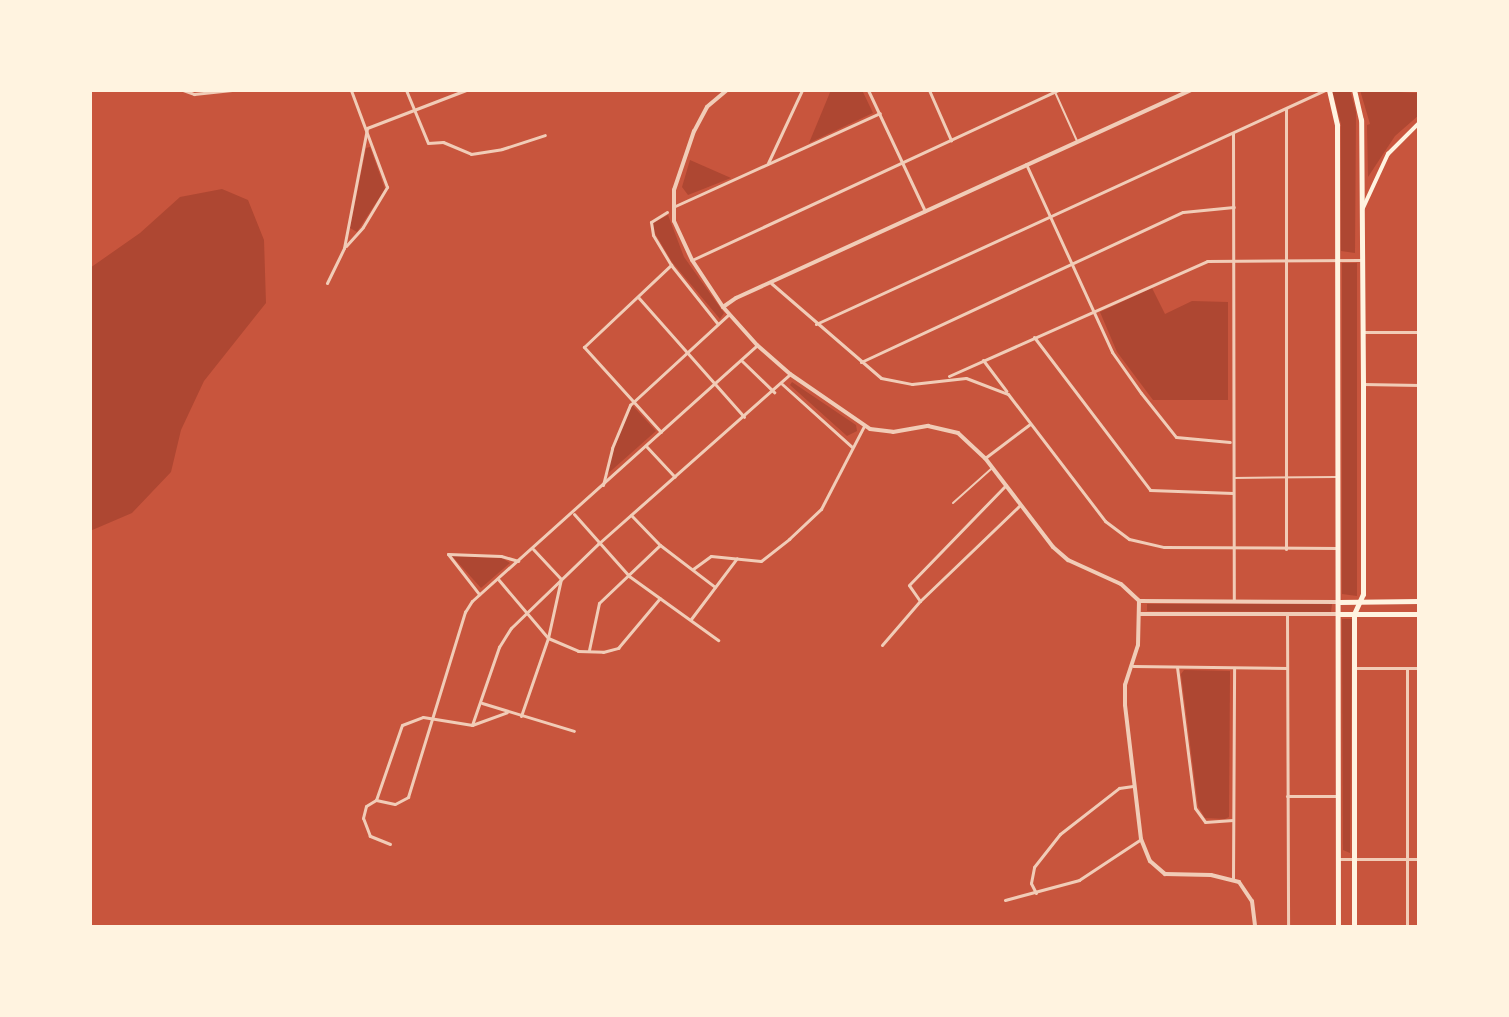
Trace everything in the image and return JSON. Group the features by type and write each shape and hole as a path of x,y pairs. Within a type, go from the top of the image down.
{"main road":[{"path":"1327,90 1337,125 1338,927"},
{"path":"1354,90 1361,117 1363,208 1363,594 1354,614 1354,927"},
{"path":"1363,208 1388,154 1419,123"},
{"path":"1339,602 1419,601"},
{"path":"1339,614 1419,614"}],"street":[{"path":"183,90 194,94 232,90"},
{"path":"344,248 363,227 387,187 351,90"},
{"path":"406,90 428,143 443,142 471,154 502,149 545,135"},
{"path":"367,128 464,90"},
{"path":"727,90 707,107 689,141 677,177 674,221 692,260 729,314 757,345 790,374 864,426 884,432 938,426 958,433 985,458 1060,553 1121,584 1139,601 1133,666 1124,694 1141,839 1150,861 1165,874 1233,879 1252,901 1255,927"},
{"path":"767,165 802,90"},
{"path":"868,90 925,211"},
{"path":"929,90 951,140"},
{"path":"723,307 1191,90"},
{"path":"816,324 1327,90"},
{"path":"692,260 1057,91 1078,142"},
{"path":"1286,109 1286,549"},
{"path":"673,207 880,113"},
{"path":"327,283 344,248 367,128"},
{"path":"1233,133 1234,601"},
{"path":"1026,164 1112,352 1176,437 1232,442"},
{"path":"861,362 1183,212 1234,207"},
{"path":"667,212 653,219 650,228 671,265 718,324"},
{"path":"945,378 1207,261 1363,260"},
{"path":"661,432 584,347 671,265"},
{"path":"771,283 861,362 892,383 912,384 945,378 975,379 1008,394"},
{"path":"637,297 744,417"},
{"path":"603,485 612,448 634,401 729,314"},
{"path":"1363,332 1419,332"},
{"path":"1034,337 1150,490 1233,493"},
{"path":"376,800 395,804 408,797 435,718 465,612 480,594 715,386 757,345"},
{"path":"742,360 774,392"},
{"path":"983,360 1119,534 1149,546 1338,548"},
{"path":"472,725 505,635 598,544 774,392 790,374"},
{"path":"782,384 852,447"},
{"path":"1363,384 1419,385"},
{"path":"985,458 1031,424"},
{"path":"693,569 711,556 761,561 810,521 821,509 864,426"},
{"path":"646,446 675,477"},
{"path":"953,503 993,468"},
{"path":"1233,478 1338,477"},
{"path":"920,601 909,585 1006,485"},
{"path":"882,645 920,601 1020,505"},
{"path":"573,513 629,576 718,640"},
{"path":"631,515 660,545 715,587"},
{"path":"588,651 599,603 660,545"},
{"path":"533,549 561,579"},
{"path":"480,594 448,554 501,556 518,561"},
{"path":"691,619 737,558"},
{"path":"498,579 548,638 588,651 603,652 624,643 660,598"},
{"path":"521,716 548,638 561,579"},
{"path":"1139,601 1339,602"},
{"path":"1287,613 1288,927"},
{"path":"1140,614 1339,614"},
{"path":"1133,666 1287,668"},
{"path":"1177,667 1195,808 1205,822 1233,820"},
{"path":"1233,879 1234,668"},
{"path":"1354,668 1419,668"},
{"path":"1407,668 1407,927"},
{"path":"482,703 574,731"},
{"path":"390,844 370,836 364,825 366,806 376,800 402,725 423,717 472,725 507,712"},
{"path":"1036,893 1031,883 1034,867 1060,834 1119,788 1133,786"},
{"path":"1287,796 1339,796"},
{"path":"1005,900 1079,880 1141,839"},
{"path":"1339,859 1419,859"}],"shaded area":[{"path":"831,90 862,90 873,113 809,143"},
{"path":"1332,90 1350,90 1356,112 1355,253 1341,251 1341,124"},
{"path":"1360,90 1419,93 1419,115 1395,136 1368,177 1367,125 1370,124"},
{"path":"370,147 385,189 357,232 350,228 366,148"},
{"path":"690,160 731,178 688,195 682,187"},
{"path":"222,189 248,200 264,240 266,303 204,381 181,430 171,472 132,513 90,531 90,268 140,233 180,197"},
{"path":"668,215 684,257 724,313 720,319 672,262 653,230 653,223"},
{"path":"1342,263 1357,263 1357,596 1342,594"},
{"path":"1152,288 1165,314 1192,301 1228,302 1228,400 1153,400 1117,352 1100,312"},
{"path":"792,382 856,425 857,431 847,436 790,385"},
{"path":"632,405 656,431 604,477 629,408"},
{"path":"452,556 502,558 510,563 481,588"},
{"path":"1147,604 1332,604 1331,612 1147,611"},
{"path":"1342,619 1352,619 1350,853 1343,850"},
{"path":"1184,670 1230,671 1229,817 1225,819 1205,818 1198,806 1181,674"}]}
